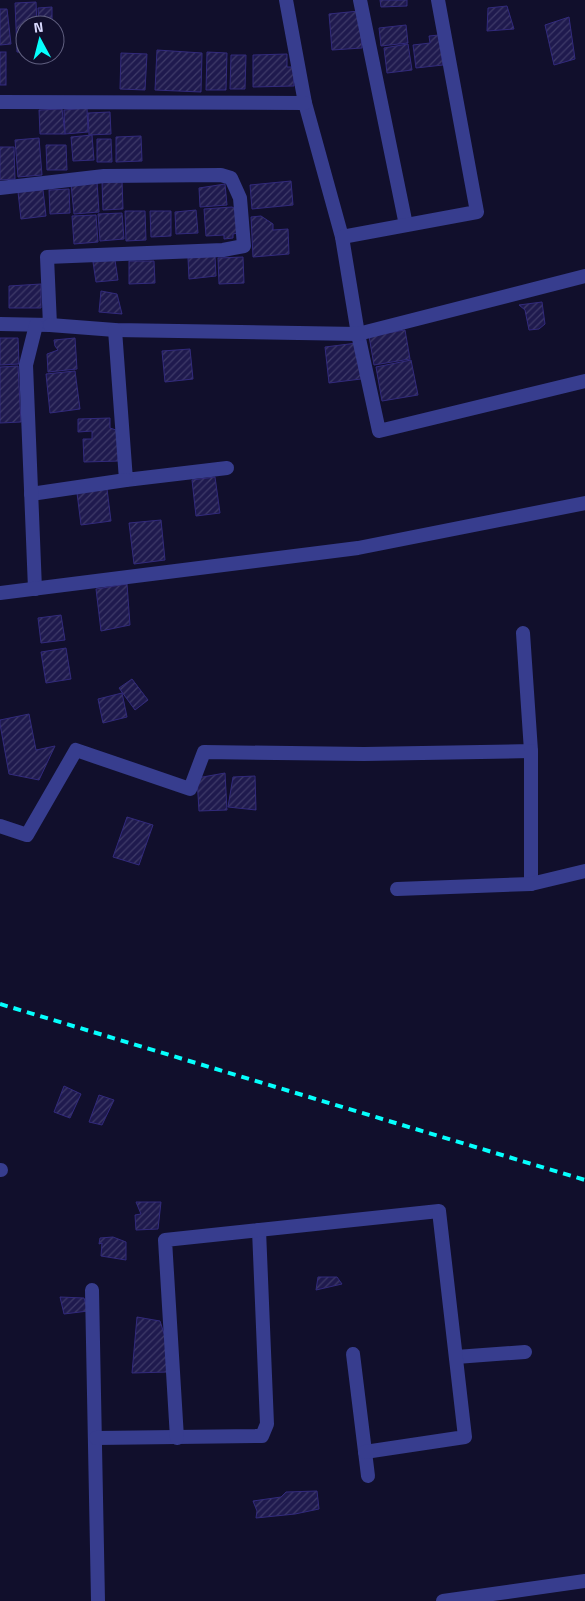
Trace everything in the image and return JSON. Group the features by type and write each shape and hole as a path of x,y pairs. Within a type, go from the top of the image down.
{"street":[{"path":"286,0 305,104 342,237 358,334 379,430 585,381"},
{"path":"360,0 406,225"},
{"path":"342,237 477,212 438,0"},
{"path":"0,102 305,104"},
{"path":"0,188 104,176 221,175 231,178 240,198 244,246 223,250 47,257 43,325 26,365 35,588"},
{"path":"0,324 115,330 358,334 585,276"},
{"path":"115,330 126,480"},
{"path":"31,494 227,468"},
{"path":"0,593 358,548 585,503"},
{"path":"523,633 531,750 531,884"},
{"path":"0,826 28,836 76,750 190,789 204,752 364,754 531,750"},
{"path":"397,889 531,884 585,872"},
{"path":"177,1438 165,1240 439,1211 465,1437 365,1452"},
{"path":"96,1438 262,1436 268,1424 259,1230"},
{"path":"92,1290 98,1601"},
{"path":"456,1357 525,1352"},
{"path":"353,1354 368,1476"},
{"path":"443,1601 585,1581"}],"building":[{"path":"380,0 407,0 407,6 381,7"},
{"path":"36,2 37,15 15,15 15,3"},
{"path":"507,6 514,29 487,31 488,8"},
{"path":"52,7 52,15 38,15 38,8"},
{"path":"0,9 7,9 11,44 0,45"},
{"path":"359,11 362,48 332,50 329,14"},
{"path":"569,17 575,59 554,65 545,25"},
{"path":"406,25 408,43 381,46 379,28"},
{"path":"439,35 443,65 416,68 413,45 430,43 429,36"},
{"path":"408,44 412,70 387,73 384,48"},
{"path":"157,50 202,53 201,92 155,90"},
{"path":"0,52 6,52 6,85 0,85"},
{"path":"207,52 227,53 226,90 206,90"},
{"path":"121,53 147,54 145,90 120,89"},
{"path":"287,54 287,67 293,67 294,86 253,87 253,55"},
{"path":"231,55 246,55 245,89 230,89"},
{"path":"87,108 88,132 65,134 64,110"},
{"path":"62,109 65,134 40,134 39,110"},
{"path":"110,112 111,134 89,135 88,113"},
{"path":"92,135 94,160 73,161 71,137"},
{"path":"141,136 142,161 116,162 116,137"},
{"path":"39,138 42,175 18,177 15,140"},
{"path":"97,139 111,139 112,162 97,162"},
{"path":"46,145 66,145 67,170 47,170"},
{"path":"0,147 14,147 15,179 0,180"},
{"path":"122,181 123,209 103,210 102,182"},
{"path":"291,181 293,205 252,209 250,185"},
{"path":"97,182 99,212 74,214 71,184"},
{"path":"225,184 227,205 200,207 199,188"},
{"path":"69,189 70,213 50,214 49,190"},
{"path":"43,190 46,216 21,219 18,192"},
{"path":"232,207 236,209 238,233 233,234 233,238 224,239 224,235 206,236 204,209"},
{"path":"196,210 198,233 176,234 175,212"},
{"path":"125,211 145,211 146,240 126,241"},
{"path":"150,211 171,211 171,236 151,237"},
{"path":"122,213 124,239 100,241 98,214"},
{"path":"96,215 98,242 74,244 72,216"},
{"path":"261,216 273,224 273,230 288,229 289,254 253,257 251,217"},
{"path":"215,256 216,276 189,279 188,258"},
{"path":"243,257 244,283 219,284 218,258"},
{"path":"115,260 118,280 96,282 93,262"},
{"path":"129,261 154,261 155,283 129,284"},
{"path":"41,284 41,308 9,308 9,286"},
{"path":"101,291 117,294 122,314 99,312"},
{"path":"542,302 545,324 539,329 529,330 525,310 519,305"},
{"path":"405,330 410,359 374,365 369,336"},
{"path":"0,338 18,338 19,364 0,365"},
{"path":"75,338 77,369 48,372 47,354 58,350 54,340"},
{"path":"357,343 361,379 329,383 325,347"},
{"path":"190,349 193,379 165,382 162,351"},
{"path":"411,360 418,395 382,401 376,367"},
{"path":"18,366 21,422 0,423 0,367"},
{"path":"75,371 80,409 50,413 46,374"},
{"path":"110,418 110,428 119,431 120,461 84,462 83,439 92,439 92,431 78,432 78,419"},
{"path":"215,477 220,513 196,516 192,480"},
{"path":"107,489 111,521 81,525 77,493"},
{"path":"161,520 165,560 134,564 129,523"},
{"path":"127,584 130,625 101,631 96,589"},
{"path":"61,615 65,640 41,643 38,618"},
{"path":"66,648 71,679 46,683 41,652"},
{"path":"132,679 148,700 135,710 119,688"},
{"path":"122,693 127,717 103,723 98,699"},
{"path":"29,714 36,750 55,746 39,780 9,774 0,724 0,720"},
{"path":"225,773 227,810 199,811 197,778"},
{"path":"255,776 256,810 228,807 233,777"},
{"path":"127,817 153,825 139,865 113,857"},
{"path":"64,1086 81,1094 70,1118 54,1112"},
{"path":"99,1095 114,1100 102,1125 89,1122"},
{"path":"136,1202 161,1202 158,1229 136,1230 135,1215 141,1214"},
{"path":"113,1237 126,1242 126,1260 101,1256 102,1243 99,1244 100,1238"},
{"path":"318,1277 337,1277 342,1284 316,1290"},
{"path":"60,1297 84,1298 88,1311 64,1314"},
{"path":"137,1317 160,1321 167,1343 168,1372 132,1373"},
{"path":"317,1491 319,1509 295,1514 256,1518 257,1511 253,1501 281,1497 286,1492"}],"railway":[{"path":"0,1004 585,1180"}]}
